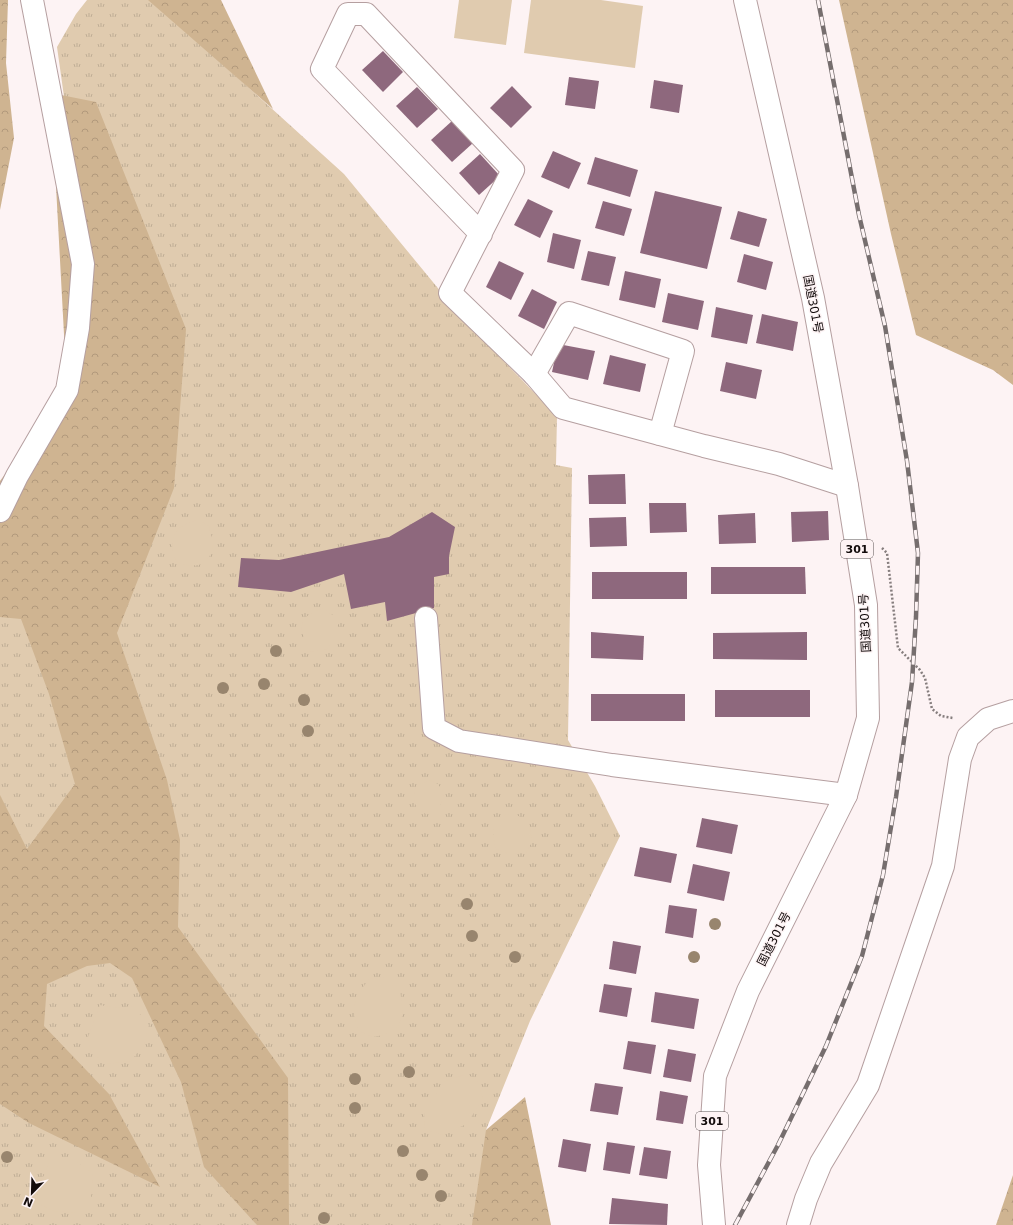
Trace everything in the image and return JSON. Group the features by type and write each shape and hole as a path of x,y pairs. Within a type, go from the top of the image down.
{"main road":[{"path":"0,511 17,476 67,390 78,328 83,264 32,0"},
{"name":"国道301号","path":"714,1225 708,1165 715,1076 748,991 846,795 868,718 866,605 848,486 813,298 745,0"},
{"path":"481,234 322,69 348,14 366,14 513,170 481,234 450,293 534,374 563,408 779,464 848,486"},
{"path":"534,374 569,312 683,351 660,434"},
{"path":"426,618 434,728 459,741 612,765 846,795"},
{"path":"798,1225 806,1199 821,1163 868,1085 943,866 960,759 968,737 988,719 1013,712"}],"path":[{"path":"855,537 874,539 887,553 898,648 920,670 925,678 932,710 941,716 965,720 977,729"}],"green space":[{"path":"0,0 8,0 6,63 14,138 0,210"},
{"path":"87,0 152,0 344,174 465,321 557,416 556,465 572,468 568,740 595,786 620,836 530,1021 486,1130 531,1225 0,1225 0,544 79,401 68,125 57,47 76,14"},
{"path":"148,0 221,0 273,109"},
{"path":"459,0 512,0 506,45 454,38"},
{"path":"531,0 601,0 643,6 635,68 524,53"},
{"path":"839,0 1013,0 1013,385 993,370 916,335 891,234"},
{"path":"51,93 96,102 186,329 174,488 117,633 167,780 180,840 178,927 288,1078 289,1225 257,1225 204,1167 181,1082 132,978 110,963 87,966 47,984 44,1026 109,1094 160,1187 29,1123 0,1104 0,795 27,849 75,784 49,694 21,619 0,617 0,481 67,390"},
{"path":"198,520 209,526 213,540 213,545 208,558 205,562 195,565 177,562 172,548 174,535 183,525"},
{"path":"323,608 338,619 338,634 327,649 311,652 302,631 302,625 308,616"},
{"path":"429,780 438,784 444,793 440,807 426,814 416,807 414,797 416,787"},
{"path":"507,814 517,815 529,823 532,842 526,853 509,854 496,849 493,833 495,825 501,817"},
{"path":"385,977 400,989 403,1014 398,1026 384,1035 373,1037 359,1031 354,1016 355,1004 360,992 369,979"},
{"path":"100,1005 117,1008 133,1006 149,1025 144,1044 131,1061 107,1064 91,1053 88,1037"},
{"path":"467,1074 477,1081 483,1098 467,1124 442,1135 425,1129 424,1112 445,1081"},
{"path":"525,1097 551,1225 472,1225 486,1130"},
{"path":"74,1159 93,1174 91,1198 75,1213 54,1211 37,1203 38,1189 49,1163"},
{"path":"1013,1175 1013,1225 996,1225"}],"building":[{"path":"383,51 403,72 383,92 362,70"},
{"path":"569,77 599,81 595,109 565,105"},
{"path":"654,80 683,85 679,113 650,108"},
{"path":"512,86 532,107 511,128 490,108"},
{"path":"417,87 438,109 417,128 396,106"},
{"path":"452,121 473,143 452,162 431,140"},
{"path":"553,151 581,163 569,189 541,177"},
{"path":"480,154 500,176 479,195 459,173"},
{"path":"595,157 638,170 630,197 587,184"},
{"path":"655,191 722,207 707,269 640,253"},
{"path":"528,199 553,211 540,238 514,225"},
{"path":"603,201 632,209 624,236 595,228"},
{"path":"738,211 767,219 759,247 730,239"},
{"path":"553,233 581,240 574,269 547,262"},
{"path":"588,251 616,257 609,286 581,280"},
{"path":"744,254 773,262 766,290 737,282"},
{"path":"499,261 524,273 511,300 486,287"},
{"path":"625,271 661,279 655,308 619,300"},
{"path":"532,289 557,302 544,329 518,316"},
{"path":"668,293 704,301 698,330 662,322"},
{"path":"716,307 753,315 747,344 711,337"},
{"path":"762,314 798,322 793,351 756,343"},
{"path":"558,344 595,351 588,380 552,372"},
{"path":"610,355 646,364 640,392 603,384"},
{"path":"726,362 762,370 756,399 720,391"},
{"path":"625,474 626,504 589,504 588,475"},
{"path":"649,503 686,503 687,532 650,533"},
{"path":"828,511 829,540 792,542 791,512"},
{"path":"432,512 455,527 449,556 449,574 434,577 434,608 387,621 385,602 351,609 344,574 291,592 238,587 241,558 279,560 389,537"},
{"path":"755,513 756,543 719,544 718,515"},
{"path":"626,517 627,546 590,547 589,518"},
{"path":"711,567 805,567 806,594 711,594"},
{"path":"592,572 687,572 687,599 592,599"},
{"path":"591,632 644,636 643,660 591,658"},
{"path":"807,632 807,660 713,659 713,633"},
{"path":"715,690 810,690 810,717 715,717"},
{"path":"591,694 685,694 685,721 591,721"},
{"path":"702,818 738,825 732,854 696,847"},
{"path":"640,847 677,854 671,883 634,876"},
{"path":"693,864 730,872 724,901 687,893"},
{"path":"669,905 697,909 693,938 665,933"},
{"path":"613,941 641,946 636,974 609,969"},
{"path":"604,984 632,988 627,1017 599,1012"},
{"path":"655,992 699,999 694,1029 651,1022"},
{"path":"628,1041 656,1045 651,1074 623,1069"},
{"path":"668,1049 696,1054 691,1082 663,1077"},
{"path":"595,1083 623,1087 618,1115 590,1111"},
{"path":"660,1091 688,1096 683,1124 656,1120"},
{"path":"563,1139 591,1144 586,1172 558,1167"},
{"path":"607,1142 635,1146 630,1174 603,1170"},
{"path":"644,1147 671,1151 667,1179 639,1175"},
{"path":"612,1198 668,1204 667,1225 609,1224"}],"railway":[{"path":"735,1225 778,1145 826,1046 862,956 883,875 896,797 912,682 918,553 907,461 885,326 859,215 818,0"}]}
